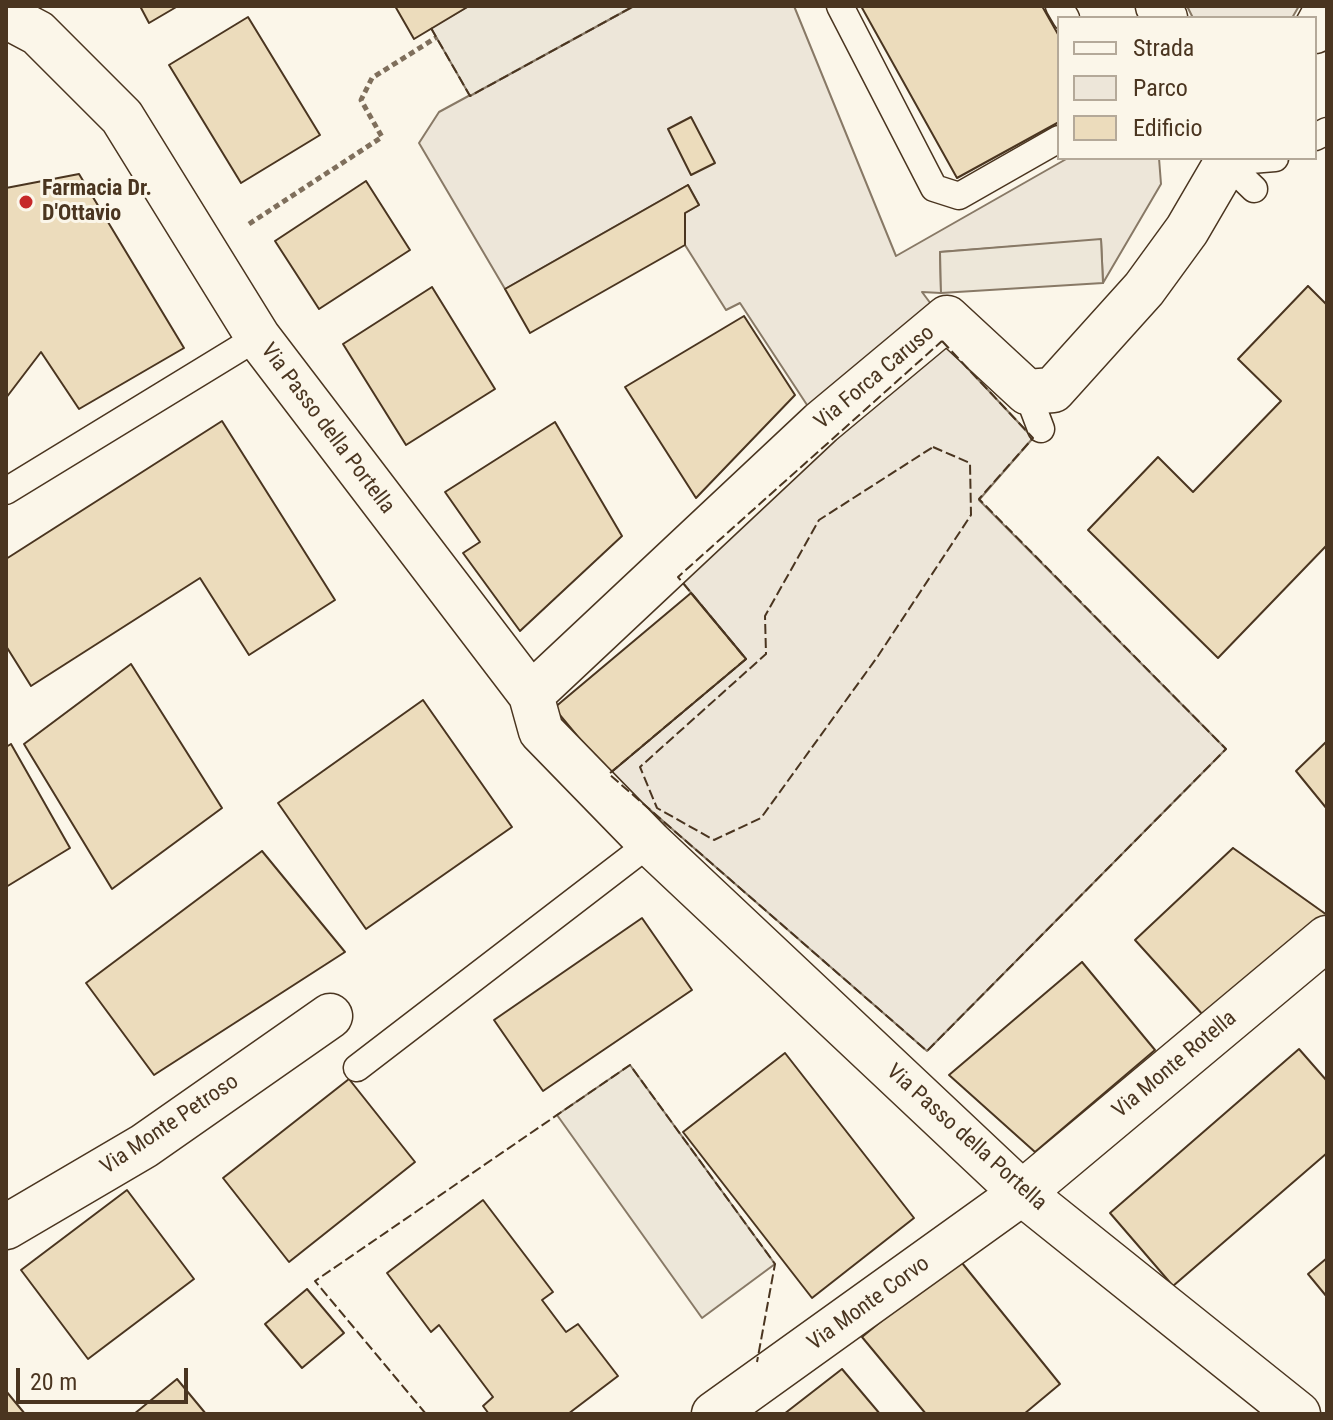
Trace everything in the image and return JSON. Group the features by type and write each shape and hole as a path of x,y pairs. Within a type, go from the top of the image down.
{"street":[{"path":"1317,27 1327,9"},
{"name":"Via Passo della Portella","path":"6,16 38,33 122,117 258,337 531,695 541,731 650,843 1022,1193 1298,1414"},
{"name":"Via Forca Caruso","path":"531,695 821,423 947,318 1034,410 1144,289 1234,167"},
{"name":"Via Monte Rotella","path":"1022,1193 1327,938"},
{"name":"Via Monte Petroso","path":"6,1227 144,1146 330,1016"},
{"name":"Via Monte Corvo","path":"714,1414 1022,1193"}],"lane":[{"path":"840,6 934,188 959,196 1057,140"},
{"path":"1234,167 1266,160"},
{"path":"6,491 258,337"},
{"path":"357,1068 650,843"}],"path":[{"path":"205,253 382,137 361,100 372,78 437,37"}],"green space":[{"path":"634,6 794,6 896,256 1064,160 1159,160 1161,184 1103,283 1101,240 940,252 941,293 922,292 937,312 811,411 740,303 726,310 685,245 685,213 699,205 688,185 505,289 419,143 439,112"},
{"path":"1187,6 1299,6 1293,16 1192,16"},
{"path":"942,341 1033,438 979,500 1226,749 927,1051 609,774 746,659 678,577"}],"shaded area":[{"path":"469,6 634,6 470,96 431,28"},
{"path":"1101,239 1103,283 941,293 940,252"},
{"path":"630,1065 775,1264 702,1318 557,1115"}],"building":[{"path":"140,6 178,6 149,23"},
{"path":"395,6 469,6 414,39"},
{"path":"861,6 1042,6 1057,32 1057,123 957,178"},
{"path":"248,17 320,135 241,183 169,65"},
{"path":"691,117 715,163 691,175 668,129"},
{"path":"79,174 184,348 79,409 41,352 6,398 6,188"},
{"path":"366,181 410,250 319,309 275,241"},
{"path":"688,185 699,205 685,213 685,245 530,333 505,289"},
{"path":"1308,286 1327,305 1327,545 1218,658 1088,530 1158,457 1193,492 1281,401 1238,359"},
{"path":"432,287 495,389 406,445 343,344"},
{"path":"744,316 795,395 696,498 625,387"},
{"path":"222,421 335,600 249,655 200,578 31,686 6,646 6,559"},
{"path":"555,422 622,536 520,631 463,553 480,542 445,492"},
{"path":"691,593 746,659 609,774 554,708"},
{"path":"131,664 222,808 112,889 24,744"},
{"path":"423,700 512,827 366,929 278,803"},
{"path":"1327,741 1327,809 1296,771"},
{"path":"11,744 70,848 6,887 6,747"},
{"path":"1233,848 1327,915 1327,934 1213,1026 1135,940"},
{"path":"262,851 345,952 154,1075 86,983"},
{"path":"642,918 692,990 543,1091 494,1020"},
{"path":"1082,962 1155,1050 1035,1152 949,1075"},
{"path":"1299,1049 1327,1081 1327,1153 1173,1286 1110,1213"},
{"path":"785,1053 914,1218 812,1298 683,1132"},
{"path":"349,1079 415,1162 289,1262 223,1178"},
{"path":"127,1190 194,1279 88,1359 21,1270"},
{"path":"483,1200 553,1292 542,1300 566,1332 578,1324 618,1376 568,1414 489,1414 483,1406 493,1397 439,1325 431,1332 387,1273"},
{"path":"958,1258 1060,1384 1024,1414 926,1414 862,1337"},
{"path":"1327,1258 1327,1297 1308,1274"},
{"path":"307,1289 344,1333 302,1368 265,1324"},
{"path":"842,1369 880,1414 784,1414"},
{"path":"177,1379 206,1414 134,1414"},
{"path":"6,1391 25,1414 6,1414"}],"fence":[{"path":"431,28 470,96 634,6"},
{"path":"942,341 1033,438 979,499 1226,749 927,1051 609,774 746,659 678,577 942,341"},
{"path":"933,447 970,463 971,515 878,656 761,818 714,840 657,808 640,767 766,654 765,616 819,520 933,447"},
{"path":"426,1414 315,1281 630,1065 775,1264 757,1362"}],"place":[{"name":"Farmacia Dr. D'Ottavio","path":"26,202"}]}
